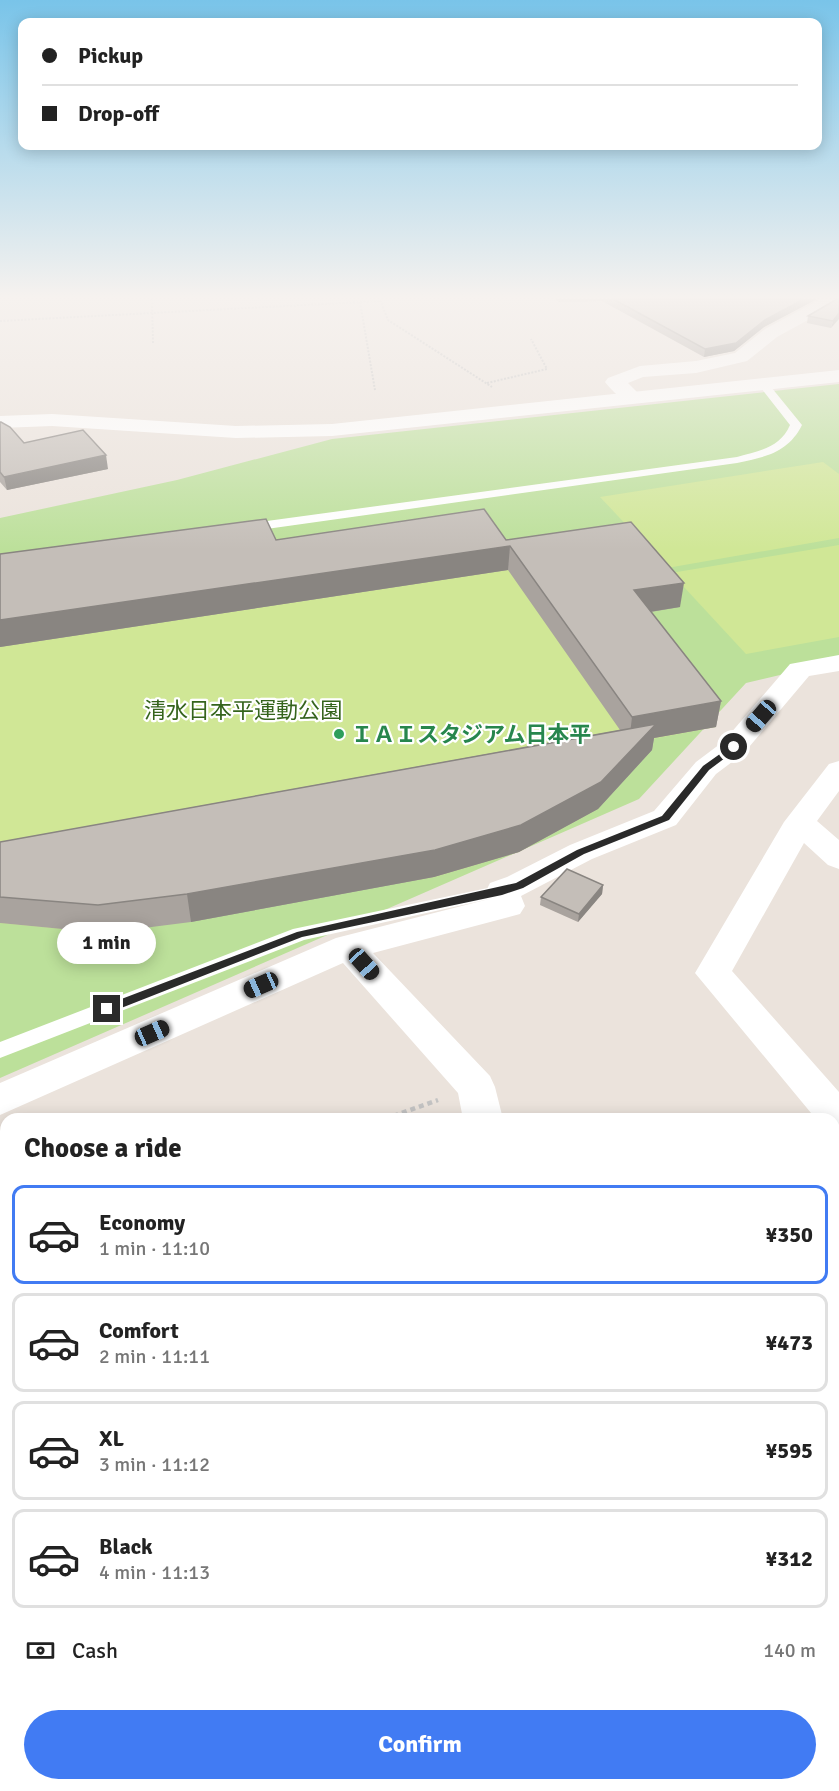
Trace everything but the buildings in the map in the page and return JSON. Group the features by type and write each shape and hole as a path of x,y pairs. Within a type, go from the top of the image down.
{"street":[{"path":"616,383 633,398"},
{"path":"0,422 52,420 179,429 284,432 381,426 776,383"},
{"path":"0,1100 348,947 508,906 502,891 519,885 581,852 665,818 706,768 734,747 800,670 839,663"},
{"path":"834,1113 713,973 800,822 839,770"},
{"path":"800,822 839,858"},
{"path":"348,947 479,1103"}],"lane":[{"path":"238,529 737,460 777,449 791,438 796,425 763,384"},
{"path":"0,1050 300,934 502,891"}],"path":[{"path":"374,383 375,390"},
{"path":"486,383 527,410"},
{"path":"420,1113 479,1103"}],"green space":[{"name":"清水日本平運動公園","path":"839,384 839,661 746,683 639,799 0,1078 0,518 177,480 332,439"},
{"path":"823,462 839,474 839,538 667,568 600,497"},
{"path":"839,545 839,637 746,654 671,573"},
{"name":"ＩＡＩスタジアム日本平","path":"583,553 716,727 641,741 598,809 519,852 435,877 104,933 0,923 0,580 504,565"}],"place":[{"name":"ＩＡＩスタジアム日本平","path":"339,734"}],"route":[{"path":"107,1009 300,934 502,891 519,885 581,852 665,818 706,768 734,747"}]}
